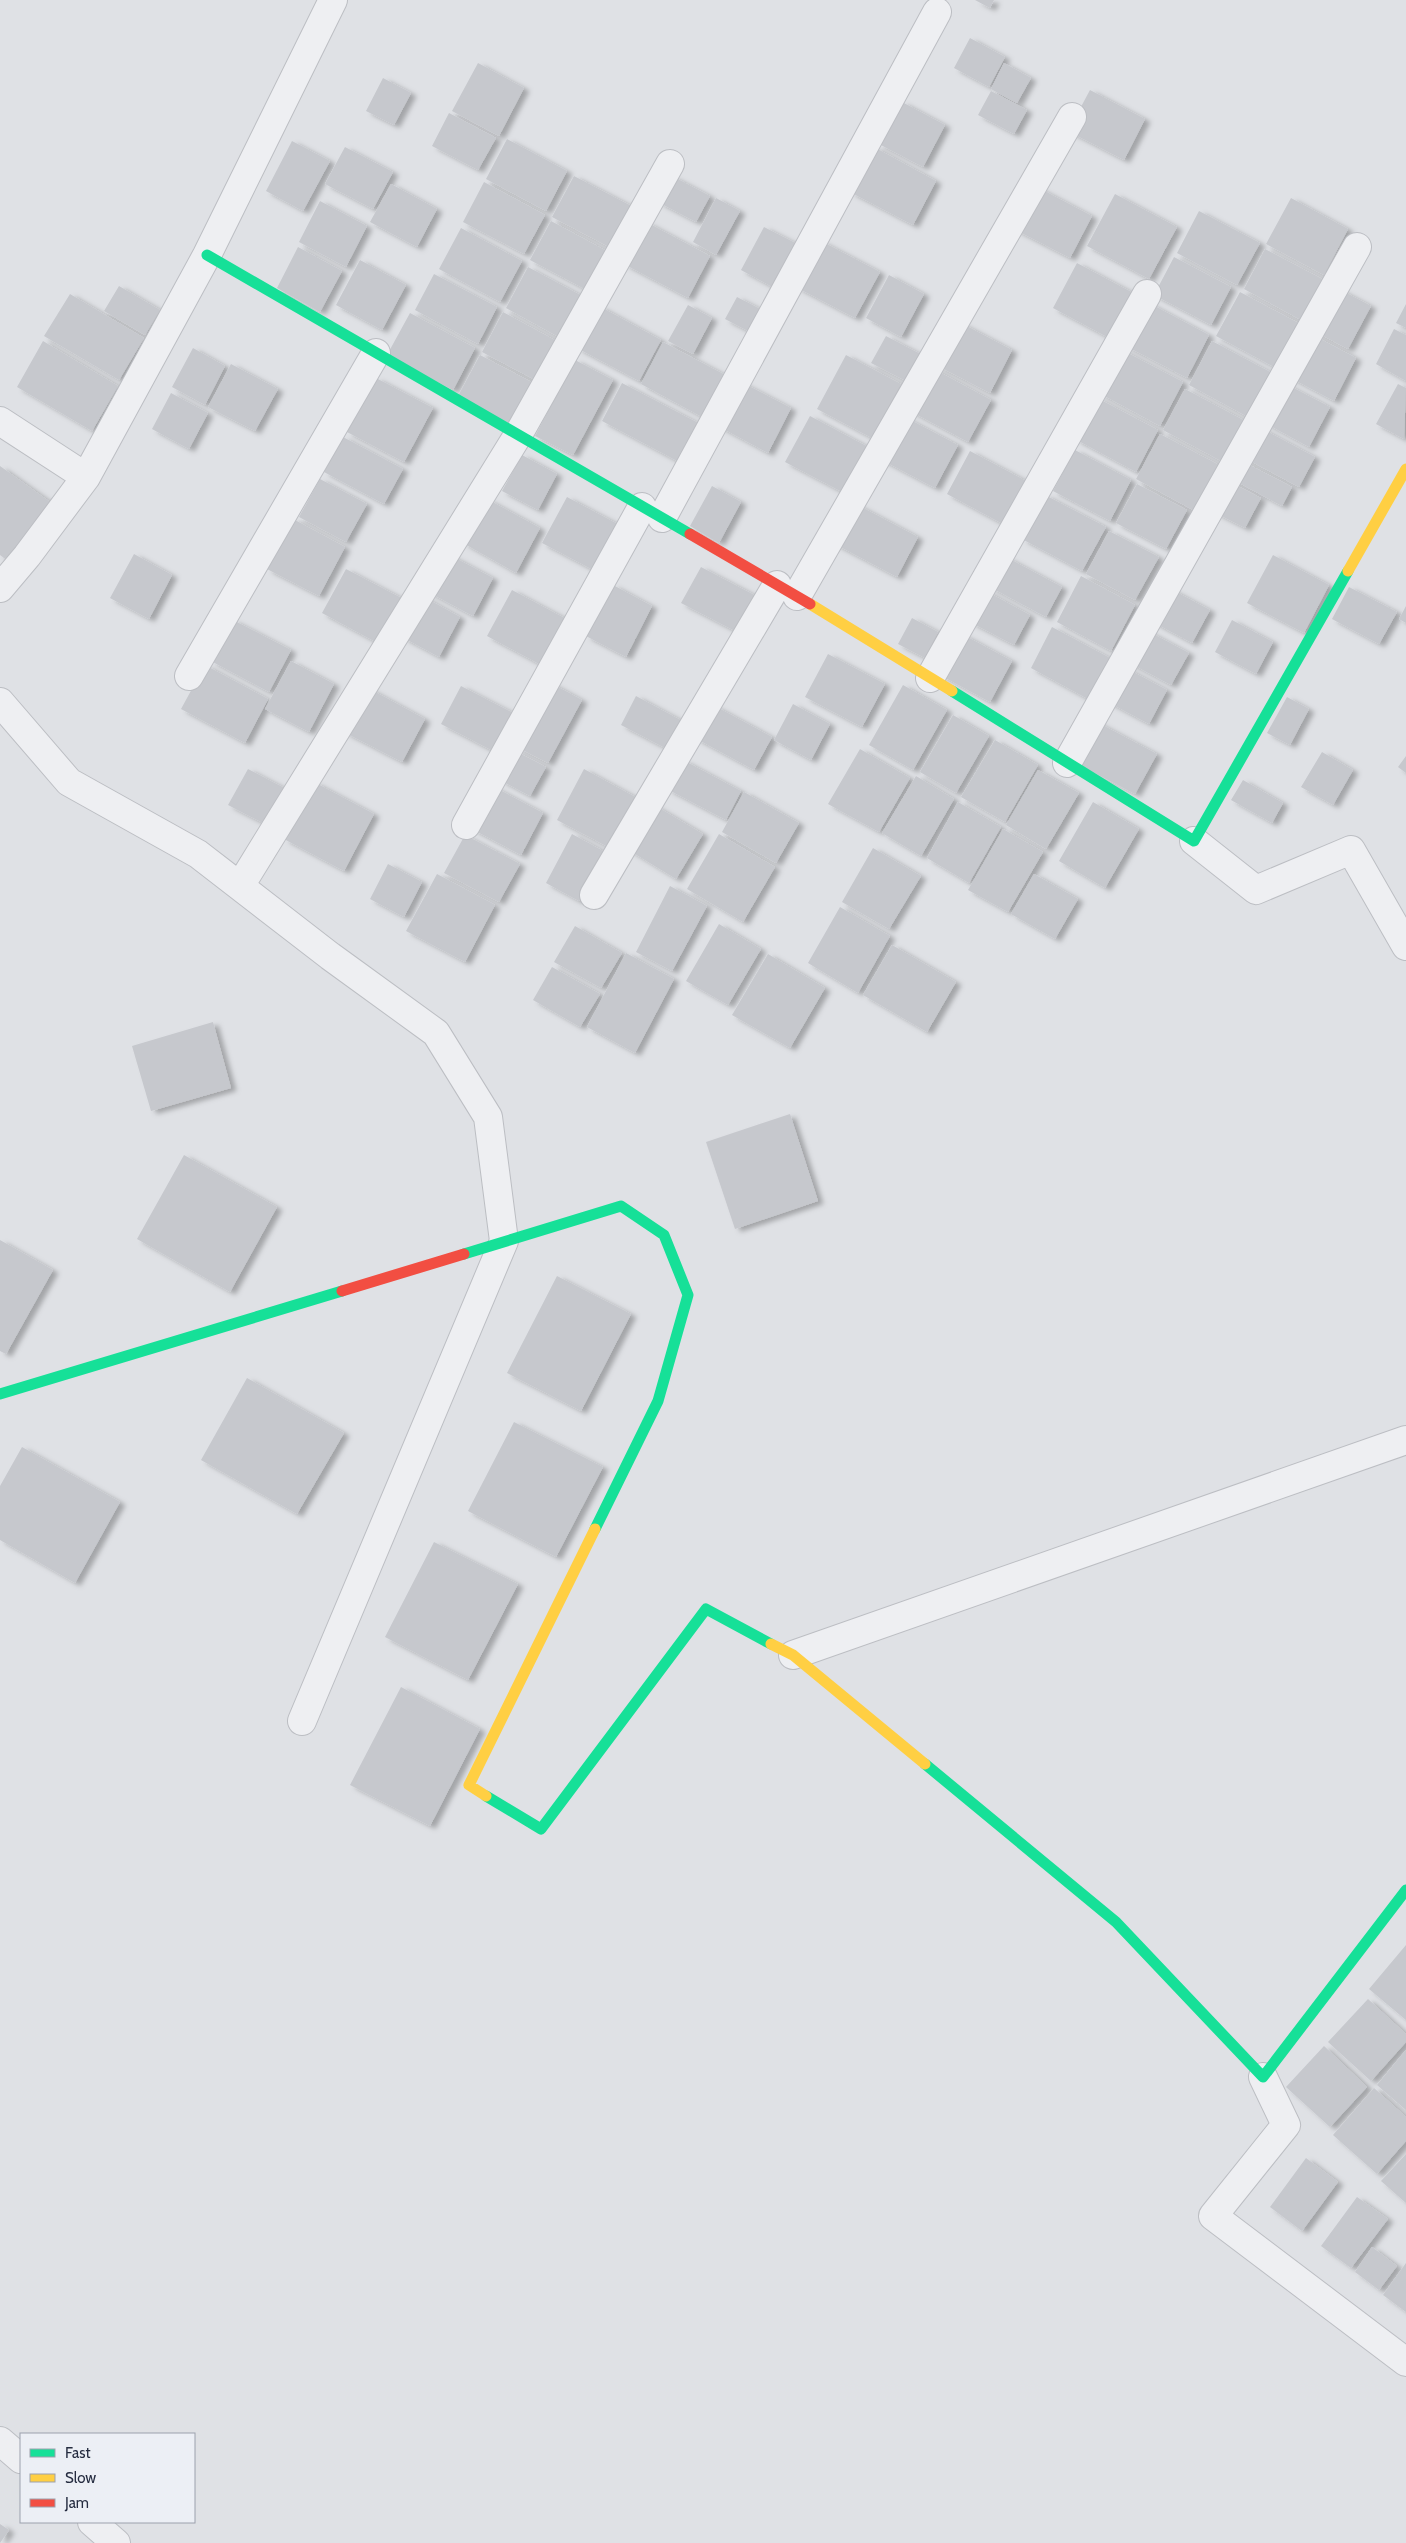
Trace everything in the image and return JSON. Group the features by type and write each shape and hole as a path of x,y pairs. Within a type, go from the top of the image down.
{"street":[{"path":"0,588 27,556 86,477 207,254 332,0"},
{"path":"466,826 652,512 937,12"},
{"path":"594,895 787,591 1072,117"},
{"path":"240,886 518,435 670,164"},
{"path":"1067,763 1357,247"},
{"path":"207,254 787,591 1194,841 1256,890 1351,850 1406,946"},
{"path":"930,678 1147,294"},
{"path":"189,676 376,353"},
{"path":"0,421 86,477"},
{"path":"1194,841 1406,469"},
{"path":"0,702 69,782 198,854 330,956 436,1033 488,1117 504,1241 302,1721"},
{"path":"0,1394 621,1206 664,1235 688,1295 658,1401 469,1785 541,1829 706,1609 793,1655 1116,1922 1263,2077 1286,2124 1213,2216 1406,2362"},
{"path":"793,1655 1406,1440"},
{"path":"1263,2077 1406,1890"},
{"path":"0,2441 20,2458"},
{"path":"93,2523 116,2543"}],"building":[{"path":"975,0 994,0 990,8"},
{"path":"970,38 1005,57 989,87 954,68"},
{"path":"478,63 524,88 499,136 452,111"},
{"path":"1004,63 1031,78 1017,103 991,89"},
{"path":"383,78 411,93 394,125 366,111"},
{"path":"1090,90 1145,119 1124,160 1068,131"},
{"path":"991,91 1027,110 1014,134 978,115"},
{"path":"902,102 945,125 923,167 879,144"},
{"path":"449,113 496,138 478,170 432,146"},
{"path":"507,139 567,171 546,211 486,179"},
{"path":"292,141 330,161 303,211 266,191"},
{"path":"345,147 393,172 373,209 325,184"},
{"path":"874,147 936,181 913,225 850,192"},
{"path":"574,176 637,209 615,250 552,217"},
{"path":"672,176 710,196 696,222 658,202"},
{"path":"484,182 545,215 524,254 463,222"},
{"path":"391,184 437,209 417,247 370,222"},
{"path":"1037,187 1092,216 1070,258 1014,229"},
{"path":"1115,194 1177,227 1149,279 1087,246"},
{"path":"716,198 740,211 716,255 693,242"},
{"path":"1291,198 1348,229 1324,275 1266,244"},
{"path":"320,201 367,226 346,267 299,242"},
{"path":"1199,211 1260,243 1237,285 1177,253"},
{"path":"551,221 614,255 594,294 530,260"},
{"path":"646,222 710,256 688,298 624,264"},
{"path":"764,227 801,246 778,290 741,270"},
{"path":"461,228 522,261 500,302 439,269"},
{"path":"821,241 880,272 855,318 796,287"},
{"path":"298,247 342,271 320,312 277,288"},
{"path":"1265,249 1324,280 1303,321 1244,289"},
{"path":"1174,257 1231,287 1211,325 1154,295"},
{"path":"360,260 406,285 382,330 336,305"},
{"path":"1077,263 1135,294 1111,339 1053,308"},
{"path":"528,267 588,299 566,341 506,308"},
{"path":"434,274 497,307 478,344 415,310"},
{"path":"889,275 924,294 901,337 866,318"},
{"path":"119,286 160,310 145,335 104,311"},
{"path":"1337,288 1371,306 1348,349 1314,331"},
{"path":"1240,292 1304,326 1280,370 1216,336"},
{"path":"70,294 144,338 119,380 44,336"},
{"path":"737,297 764,311 752,333 725,319"},
{"path":"1149,303 1209,335 1187,378 1126,346"},
{"path":"1406,304 1406,328 1396,323"},
{"path":"688,305 712,318 693,354 668,341"},
{"path":"599,306 661,340 639,381 577,348"},
{"path":"503,312 562,344 541,383 482,352"},
{"path":"410,313 475,348 453,390 387,355"},
{"path":"961,323 1012,350 990,393 938,366"},
{"path":"1394,329 1406,335 1406,381 1376,364"},
{"path":"1311,334 1356,358 1334,401 1289,377"},
{"path":"886,336 926,357 912,384 871,363"},
{"path":"43,341 118,386 92,431 17,387"},
{"path":"1212,341 1272,373 1248,417 1189,385"},
{"path":"663,342 727,376 704,418 641,384"},
{"path":"193,348 225,366 205,405 172,387"},
{"path":"1122,350 1183,382 1160,426 1099,393"},
{"path":"480,355 535,384 513,427 457,398"},
{"path":"846,355 901,384 872,438 817,409"},
{"path":"575,360 613,380 573,455 535,436"},
{"path":"231,364 278,389 255,431 208,407"},
{"path":"932,368 991,400 968,442 910,411"},
{"path":"376,378 433,408 404,462 347,432"},
{"path":"741,382 791,408 768,453 718,426"},
{"path":"622,383 702,425 681,463 602,421"},
{"path":"1286,384 1330,407 1309,447 1265,423"},
{"path":"1398,384 1406,388 1404,439 1376,424"},
{"path":"1185,389 1247,422 1225,463 1163,430"},
{"path":"171,393 208,413 189,449 152,429"},
{"path":"1097,398 1158,430 1136,472 1075,439"},
{"path":"810,416 870,448 846,494 785,462"},
{"path":"903,416 958,445 935,488 880,459"},
{"path":"1259,427 1315,457 1299,487 1243,457"},
{"path":"1160,434 1219,465 1195,511 1136,479"},
{"path":"343,437 403,469 384,504 324,472"},
{"path":"1075,450 1131,480 1110,521 1053,491"},
{"path":"970,451 1026,481 1003,524 947,494"},
{"path":"522,455 557,474 538,510 502,491"},
{"path":"1240,460 1292,487 1282,506 1230,478"},
{"path":"0,466 50,502 8,561 0,555"},
{"path":"320,479 367,504 346,542 299,517"},
{"path":"1228,481 1261,498 1245,528 1212,511"},
{"path":"1137,484 1187,510 1166,549 1116,523"},
{"path":"712,486 741,502 719,543 690,526"},
{"path":"1045,495 1106,527 1082,571 1022,539"},
{"path":"567,497 625,528 601,574 542,543"},
{"path":"487,499 540,528 516,573 463,543"},
{"path":"854,503 918,537 897,577 833,543"},
{"path":"293,519 345,547 319,596 267,569"},
{"path":"1109,531 1159,557 1135,600 1086,574"},
{"path":"134,554 172,575 149,619 110,598"},
{"path":"448,554 493,578 473,616 428,592"},
{"path":"1273,555 1329,585 1304,633 1247,603"},
{"path":"1006,557 1062,587 1046,617 990,587"},
{"path":"701,567 758,597 739,633 681,603"},
{"path":"346,569 409,602 385,647 322,613"},
{"path":"1081,576 1135,605 1111,651 1057,622"},
{"path":"613,585 652,606 626,657 586,636"},
{"path":"1349,587 1397,612 1379,644 1332,619"},
{"path":"1169,588 1210,610 1192,643 1151,621"},
{"path":"512,590 570,621 545,667 487,636"},
{"path":"986,591 1030,615 1014,645 970,622"},
{"path":"424,597 460,617 439,657 402,637"},
{"path":"1406,606 1406,623 1399,619"},
{"path":"912,618 938,632 925,658 898,644"},
{"path":"233,620 291,650 269,692 211,661"},
{"path":"1232,620 1273,642 1256,674 1215,652"},
{"path":"1052,627 1110,658 1088,699 1031,668"},
{"path":"1144,629 1189,653 1171,685 1126,661"},
{"path":"962,634 1012,661 990,702 940,675"},
{"path":"828,654 885,684 862,727 805,697"},
{"path":"291,661 334,684 309,732 265,709"},
{"path":"205,665 268,699 245,743 181,709"},
{"path":"1124,667 1167,690 1149,724 1106,701"},
{"path":"551,683 582,700 548,763 517,747"},
{"path":"903,685 947,710 913,770 869,745"},
{"path":"461,686 517,715 497,753 441,724"},
{"path":"368,688 425,719 402,762 344,732"},
{"path":"636,696 686,723 671,751 621,725"},
{"path":"1287,697 1309,709 1290,745 1267,733"},
{"path":"793,704 830,724 811,760 774,740"},
{"path":"713,705 772,737 754,770 695,738"},
{"path":"953,715 989,736 956,793 920,772"},
{"path":"1095,721 1157,754 1135,794 1074,762"},
{"path":"995,740 1038,765 1005,822 961,797"},
{"path":"860,749 910,778 879,832 828,804"},
{"path":"515,751 546,767 530,796 500,780"},
{"path":"1322,752 1353,770 1333,805 1301,787"},
{"path":"1406,756 1406,773 1398,767"},
{"path":"683,760 741,791 726,820 667,789"},
{"path":"248,769 288,790 269,826 228,805"},
{"path":"584,769 637,798 610,848 557,820"},
{"path":"1038,770 1079,793 1046,849 1006,825"},
{"path":"916,776 954,799 921,856 882,833"},
{"path":"1243,780 1283,803 1272,823 1231,800"},
{"path":"314,782 374,814 344,871 284,839"},
{"path":"494,787 543,813 521,855 472,829"},
{"path":"744,792 799,823 776,863 722,832"},
{"path":"958,802 1001,827 969,883 927,858"},
{"path":"1093,802 1139,829 1105,888 1059,861"},
{"path":"654,805 703,834 676,879 627,849"},
{"path":"1003,829 1043,852 1008,912 968,890"},
{"path":"572,834 605,852 579,901 546,883"},
{"path":"719,834 775,867 743,922 687,889"},
{"path":"465,835 520,864 499,902 444,873"},
{"path":"873,848 921,876 889,929 842,902"},
{"path":"388,864 422,882 404,917 370,899"},
{"path":"437,874 495,905 465,962 406,931"},
{"path":"1034,874 1078,899 1055,939 1011,914"},
{"path":"670,886 707,906 672,971 636,952"},
{"path":"840,907 890,936 858,993 808,963"},
{"path":"719,924 761,949 728,1005 686,981"},
{"path":"575,926 622,953 601,988 554,962"},
{"path":"892,945 956,982 927,1032 863,995"},
{"path":"626,953 674,979 635,1053 587,1027"},
{"path":"768,954 825,988 790,1048 732,1015"},
{"path":"552,967 600,994 580,1027 533,1000"},
{"path":"213,1022 231,1088 151,1111 132,1046"},
{"path":"790,1114 818,1201 735,1229 706,1142"},
{"path":"184,1155 277,1207 230,1292 137,1239"},
{"path":"0,1240 53,1270 6,1354 0,1351"},
{"path":"557,1276 631,1314 581,1411 507,1373"},
{"path":"247,1378 344,1433 297,1514 201,1460"},
{"path":"514,1422 603,1467 556,1557 468,1511"},
{"path":"22,1447 120,1502 75,1583 0,1540 0,1486"},
{"path":"434,1542 518,1584 468,1680 385,1637"},
{"path":"401,1687 480,1729 430,1826 350,1785"},
{"path":"1406,1945 1406,2020 1369,1989"},
{"path":"1368,1999 1406,2034 1406,2042 1371,2081 1328,2042"},
{"path":"1324,2046 1367,2087 1330,2127 1286,2087"},
{"path":"1406,2050 1406,2110 1377,2085"},
{"path":"1374,2088 1406,2117 1406,2141 1377,2174 1333,2135"},
{"path":"1406,2154 1406,2203 1381,2181"},
{"path":"1306,2158 1338,2182 1302,2231 1270,2207"},
{"path":"1357,2197 1388,2219 1351,2268 1321,2246"},
{"path":"1372,2247 1397,2266 1379,2290 1355,2272"},
{"path":"1406,2263 1406,2312 1383,2295"},
{"path":"0,2524 9,2530 0,2543"}],"traffic: fast":[{"path":"207,255 690,534"},
{"path":"952,691 1194,841 1348,571"},
{"path":"464,1254 621,1206 664,1235 688,1295 658,1401 595,1529"},
{"path":"0,1394 342,1291"},
{"path":"486,1796 541,1829 706,1609 771,1644"},
{"path":"925,1764 1116,1922 1263,2077 1406,1890"}],"traffic: slow":[{"path":"1348,571 1406,469"},
{"path":"810,604 952,691"},
{"path":"486,1796 469,1785 595,1529"},
{"path":"771,1644 793,1655 925,1764"}],"traffic: jam":[{"path":"690,534 810,604"},
{"path":"342,1291 464,1254"}]}
